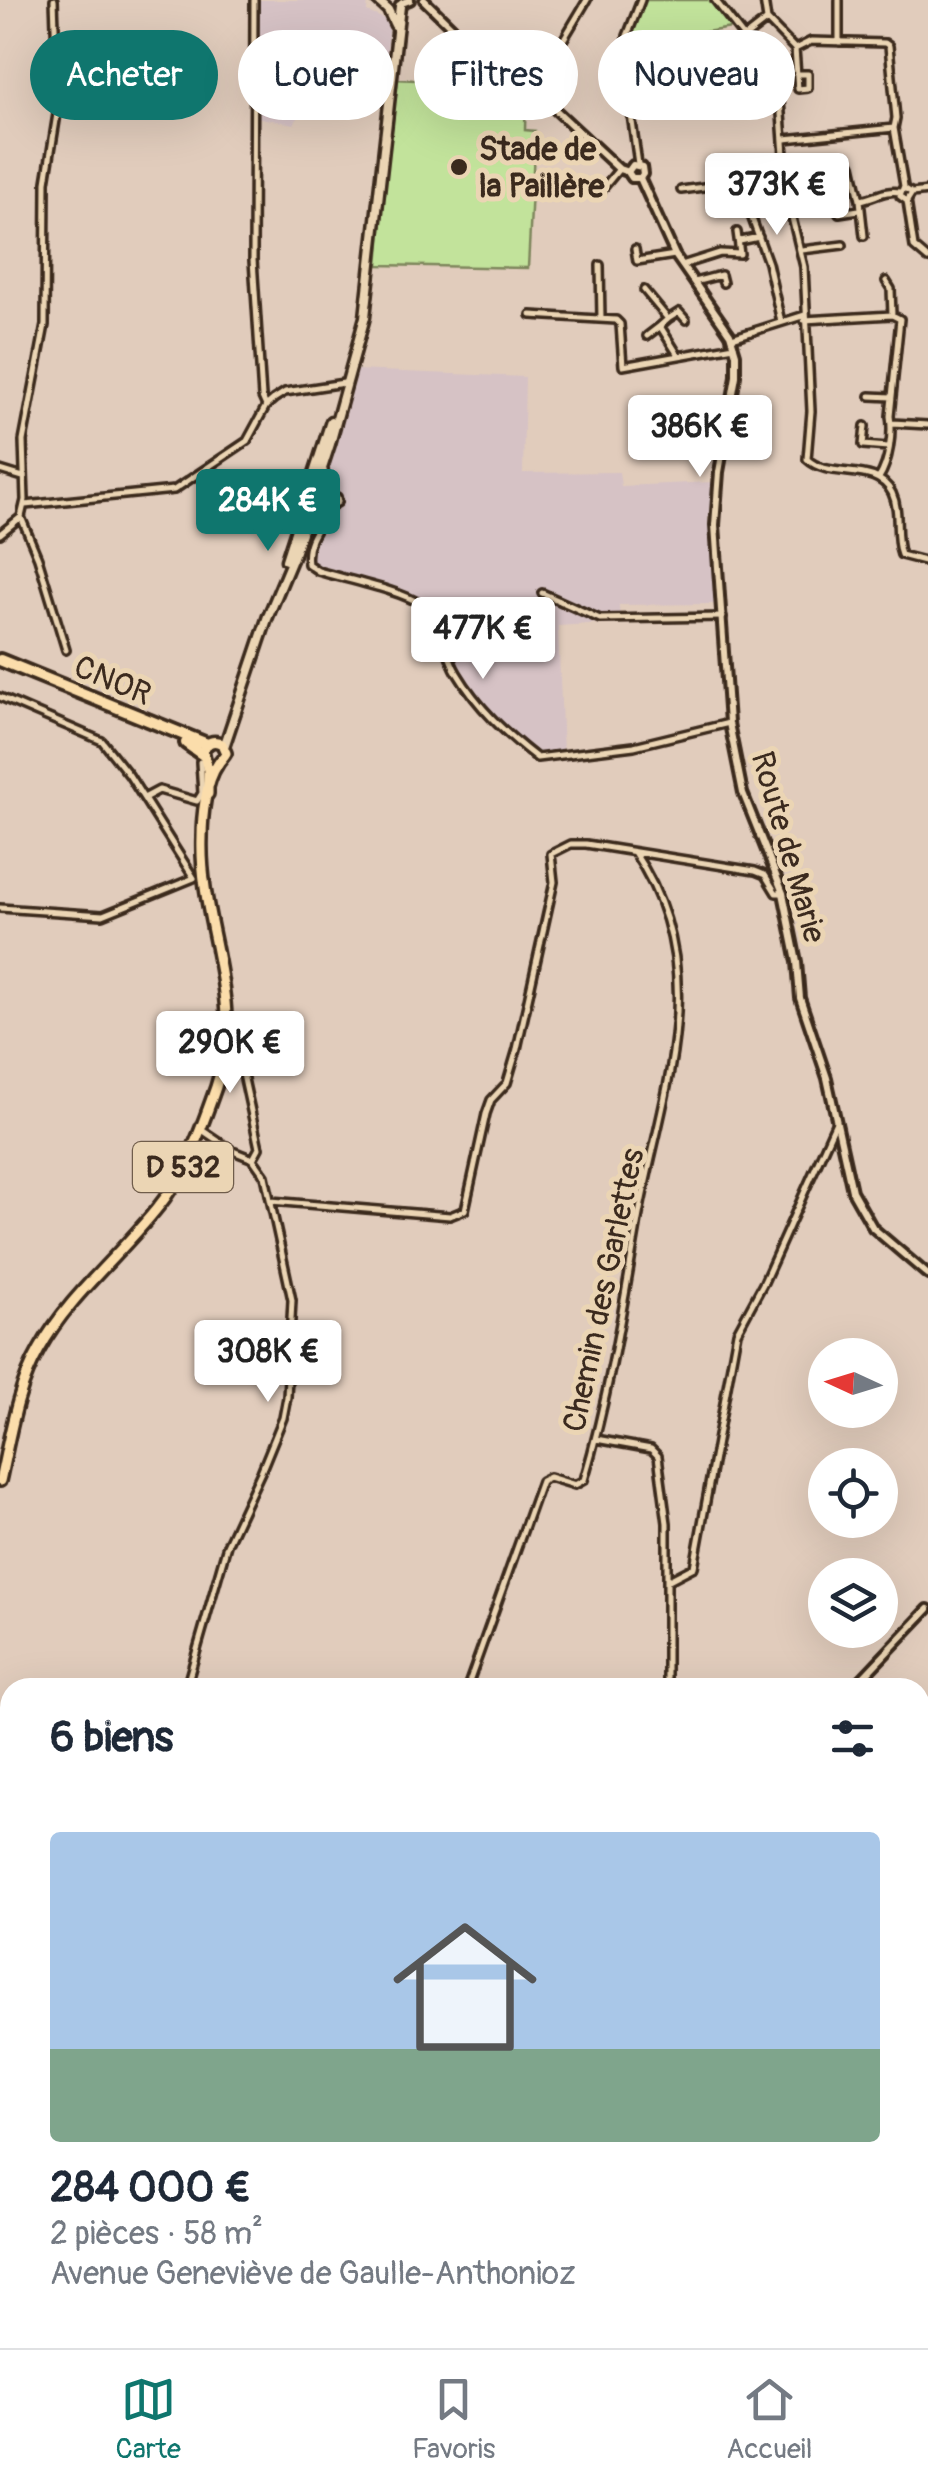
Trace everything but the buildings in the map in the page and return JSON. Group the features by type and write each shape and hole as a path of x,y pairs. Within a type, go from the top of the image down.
{"highway":[{"name":"CNOR","path":"0,663 211,753"}],"main road":[{"path":"376,0 394,21 395,39"},
{"path":"388,10 404,2"},
{"path":"211,753 235,714 330,444 351,365 368,294 395,39 404,2"},
{"path":"311,496 314,472 351,365"},
{"name":"D 532","path":"0,1481 20,1392 37,1352 57,1321 167,1195 219,1075 227,1022 224,981 200,877 211,753"}],"street":[{"path":"54,0 58,108 46,182 45,325 23,441 21,517 66,650"},
{"path":"254,0 253,260 262,397 266,406"},
{"path":"424,0 454,30"},
{"path":"570,30 587,0"},
{"path":"629,30 641,0"},
{"path":"716,0 740,30"},
{"path":"764,0 767,20 776,30"},
{"path":"839,0 839,42"},
{"path":"754,30 767,20"},
{"path":"795,48 808,41 888,44 901,198 907,201"},
{"path":"795,57 797,74"},
{"path":"566,120 619,169 632,178 640,178"},
{"path":"633,120 638,164 644,172 640,178"},
{"path":"782,120 787,196 802,250 811,411 808,462 879,478 891,490 895,502 901,556 928,562"},
{"path":"785,138 894,128"},
{"path":"738,163 740,182 768,263 781,322"},
{"path":"628,172 638,164"},
{"path":"785,170 852,165 864,236"},
{"path":"600,192 619,169"},
{"path":"640,178 675,255 733,342"},
{"path":"680,190 740,182"},
{"path":"715,209 718,185"},
{"path":"860,200 902,190 912,194 928,191"},
{"path":"912,194 907,201 914,247 928,260"},
{"path":"839,213 860,210"},
{"path":"682,265 720,254 740,254 738,232"},
{"path":"740,241 758,237"},
{"path":"802,250 843,245"},
{"path":"635,249 637,261 675,255"},
{"path":"600,265 601,319"},
{"path":"694,282 721,275 724,283"},
{"path":"886,281 892,315"},
{"path":"644,290 668,320"},
{"path":"647,336 679,312 686,320"},
{"path":"532,315 616,320 620,324 623,366 733,342 804,317 892,315 900,319 892,423 886,463 879,478"},
{"path":"660,326 678,355"},
{"name":"Route de Marie","path":"733,342 736,376 715,512 729,723 743,793 782,893 797,962 800,998 837,1119 852,1191 872,1228 928,1276"},
{"path":"24,505 174,490 247,441 266,406 284,392 344,383"},
{"path":"870,396 892,398"},
{"path":"892,423 928,425"},
{"path":"865,426 863,445 888,448"},
{"path":"330,444 324,468 330,498 306,551 308,564 318,571 408,598 425,608 436,622 456,671 477,703 536,758 634,746 729,723"},
{"path":"0,470 23,477"},
{"path":"311,496 330,498"},
{"path":"0,534 21,517"},
{"path":"542,593 600,619 722,617"},
{"path":"0,697 99,739 200,877 103,915 0,908"},
{"path":"144,798 159,790 196,801 202,792 211,753"},
{"path":"271,1201 450,1216 465,1210 486,1114 491,1100 507,1083 517,1049 554,882 549,858 571,844 755,871 764,875 776,894 782,893"},
{"name":"Chemin des Garlettes","path":"471,1678 541,1482 549,1477 579,1484 584,1480 596,1439 677,1041 673,948 662,900 634,852"},
{"path":"236,1042 258,1148 253,1159"},
{"path":"669,1580 694,1566 738,1332 837,1119"},
{"path":"189,1678 227,1545 268,1454 288,1397 292,1300 265,1176 253,1159 233,1151 199,1128"},
{"path":"596,1439 651,1450 658,1456 668,1523 667,1678"},
{"path":"862,1678 928,1609"}],"shaded area":[{"path":"256,0 368,0 367,12 390,21 389,30 256,30"},
{"path":"355,370 525,377 523,473 619,472 621,486 713,482 708,518 715,604 619,605 620,622 558,626 563,753 538,757 506,730 463,679 437,616 420,600 311,566 308,551 314,536 343,498 331,487 328,472"}],"green space":[{"path":"645,0 711,0 731,28 718,30 634,30"},
{"name":"Stade de la Paillère","path":"394,79 414,80 414,120 525,120 525,130 535,131 528,268 378,265 390,120 394,120"}],"place":[{"name":"Stade de la Paillère","path":"459,167"}]}
